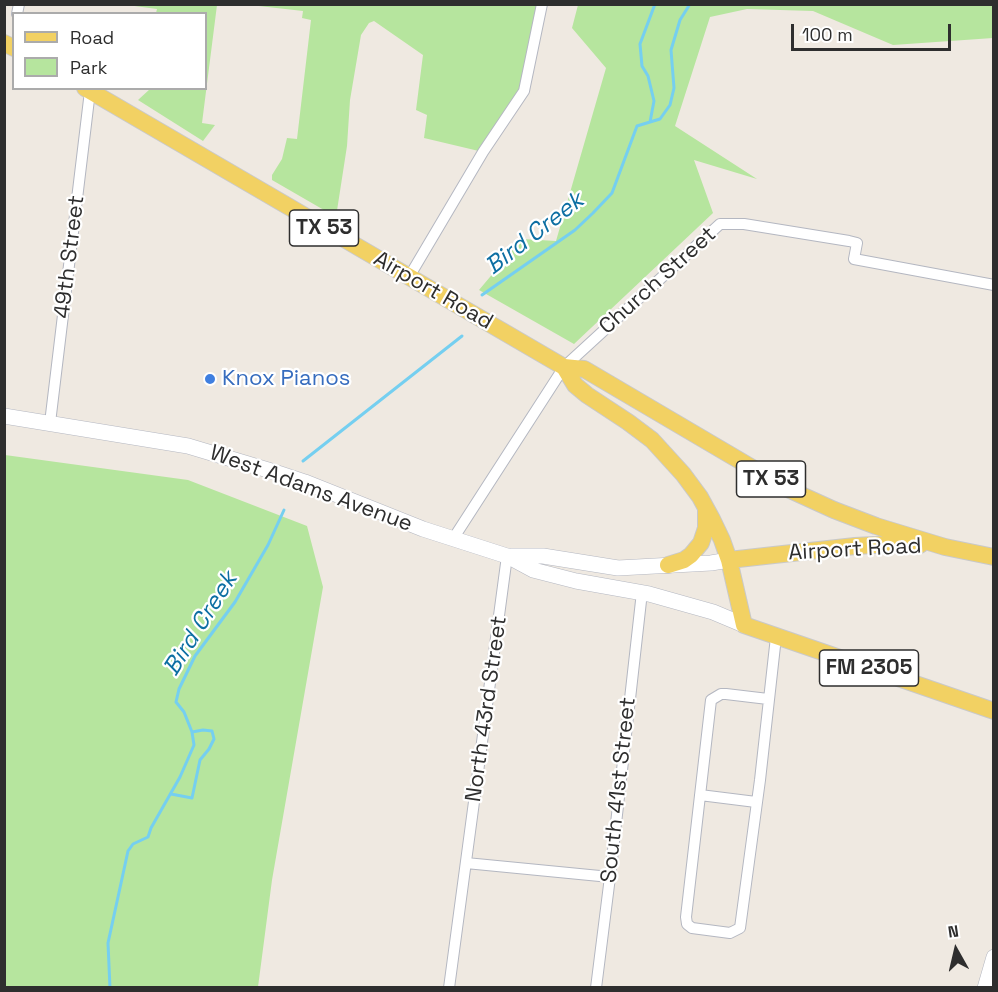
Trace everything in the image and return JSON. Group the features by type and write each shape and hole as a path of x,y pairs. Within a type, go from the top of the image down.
{"main road":[{"name":"Airport Road","path":"87,90 564,367 584,369 788,489 834,510 876,525 945,547 993,557"},
{"name":"Airport Road","path":"564,367 575,385 652,440 683,474 705,506 722,540 744,625"},
{"name":"West Adams Avenue","path":"4,416 188,446 278,472 423,529 507,556 533,570 642,592 713,612 776,637 993,711"},
{"path":"668,565 684,560 701,543 707,520 705,506"},
{"name":"Airport Road","path":"729,560 855,546 892,544 945,547"},
{"name":"West Adams Avenue","path":"507,556 543,556 618,568 729,560"},
{"path":"969,701 993,700"},
{"path":"969,701 993,725"},
{"path":"986,987 993,957"}],"street":[{"path":"409,277 483,152 524,91 542,4"},
{"name":"49th Street","path":"50,423 87,90"},
{"name":"Church Street","path":"564,367 720,224 744,224 849,241 857,243 854,259 993,285"},
{"path":"453,539 564,367"},
{"name":"North 43rd Street","path":"449,987 507,556"},
{"name":"South 41st Street","path":"596,987 642,592"},
{"path":"768,699 721,694 711,700 686,916 687,924 692,928 730,933 740,928 776,637"},
{"path":"700,795 756,802"},
{"path":"466,862 610,877"}],"green space":[{"path":"127,5 217,5 207,84 207,12 156,12 157,9"},
{"path":"250,5 542,5 524,91 483,152 424,138 427,115 416,110 423,55 374,21 369,23 361,35 350,100 347,146 336,217 272,180 272,175 282,159 287,138 297,139 311,20 302,18 303,11"},
{"path":"578,5 993,5 993,38 893,45 813,11 747,9 710,17 675,126 757,179 694,160 713,213 574,344 479,290 522,239 556,241 606,68 572,28"},
{"path":"149,90 206,90 202,123 215,125 203,141 138,100"},
{"path":"5,455 188,480 307,526 323,587 272,880 258,987 5,987"}],"waterway":[{"name":"Bird Creek","path":"482,295 575,230 612,193 637,126 650,122 654,101 648,76 642,66 640,44 655,4"},
{"path":"650,122 660,119 670,105 674,88 671,50 680,20 690,4"},
{"name":"Bird Creek","path":"303,461 462,336"},
{"name":"Bird Creek","path":"110,988 108,943 128,851 133,844 148,837 194,745 192,732 184,712 176,702 179,689 195,656 235,602 268,545 284,510"},
{"path":"171,794 192,798 200,760 214,739 212,731 192,732"}],"place":[{"name":"Knox Pianos","path":"210,379"}]}
